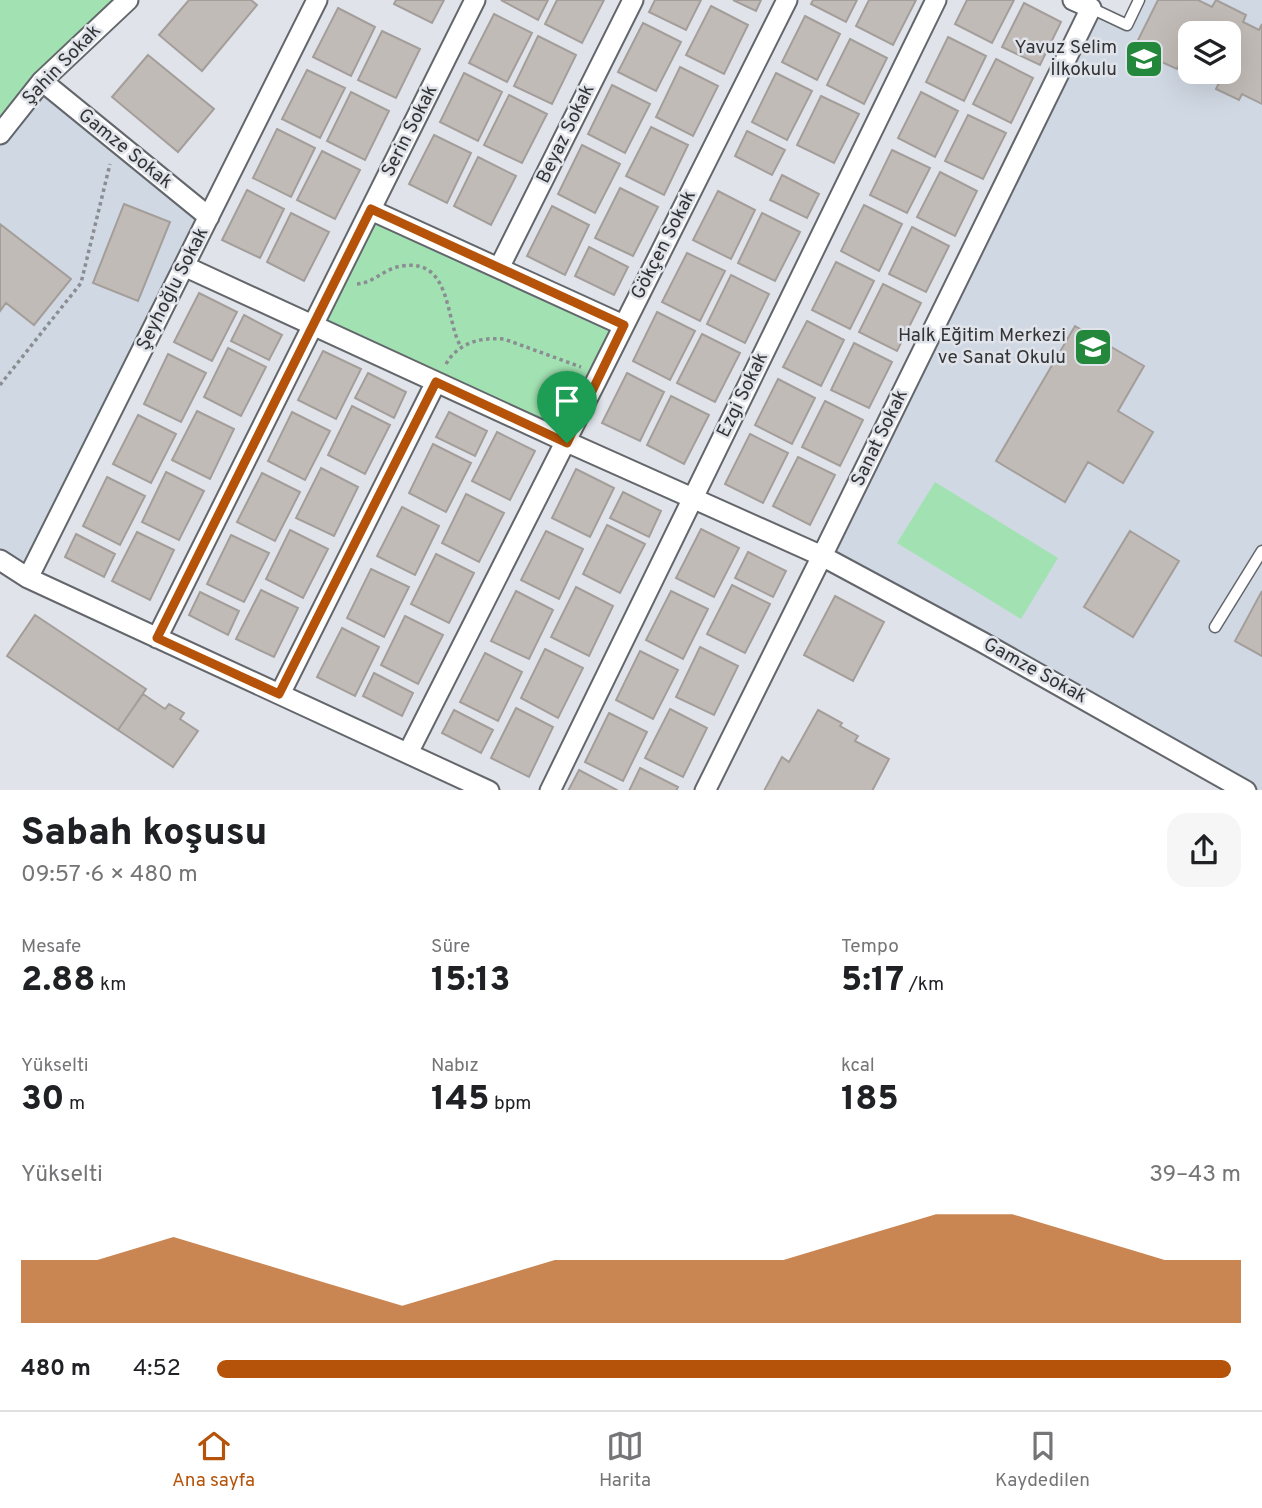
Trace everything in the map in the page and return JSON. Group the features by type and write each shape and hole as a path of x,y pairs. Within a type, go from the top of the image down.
{"street":[{"name":"Şahin Sokak","path":"0,134 42,80 128,0"},
{"name":"Şeyhoğlu Sokak","path":"28,578 317,0"},
{"name":"Serin Sokak","path":"157,638 475,0"},
{"name":"Beyaz Sokak","path":"499,268 633,0"},
{"name":"Gökçen Sokak","path":"408,753 567,443 787,0"},
{"name":"Ezgi Sokak","path":"551,790 936,0"},
{"path":"1073,0 1091,8"},
{"name":"Sanat Sokak","path":"705,790 1091,8"},
{"name":"Gamze Sokak","path":"42,80 209,217"},
{"path":"371,209 624,325"},
{"name":"Gamze Sokak","path":"184,266 567,443 822,556 1246,790"},
{"path":"279,694 436,382"},
{"path":"0,560 28,578 489,790"}],"lane":[{"path":"1091,8 1127,25 1139,0"},
{"path":"1215,627 1262,551"}],"path":[{"path":"0,386 80,283 116,141"},
{"path":"337,277 363,284 399,266 411,265 424,269 445,290 455,337 461,347"},
{"path":"436,382 449,359 461,347 481,339 503,339 599,374"}],"shaded area":[{"name":"Halk Eğitim Merkezi ve Sanat Okulu","path":"1139,0 1262,0 1262,790 1243,790 822,556 1091,8 1127,25"},
{"path":"42,81 209,217 28,578 0,560 0,134"}],"green space":[{"path":"0,0 128,0 0,134"},
{"path":"371,210 623,325 567,442 313,326"},
{"path":"935,482 1058,558 1021,619 897,543"}],"building":[{"path":"189,0 251,0 257,5 202,71 159,35"},
{"path":"396,0 444,0 432,23 394,4"},
{"path":"501,0 548,0 538,20"},
{"path":"557,0 604,0 582,43 545,24"},
{"path":"655,0 701,0 686,30 649,12"},
{"path":"733,0 761,0 756,11"},
{"path":"813,0 857,0 846,22 811,4"},
{"path":"869,0 916,0 893,45 856,26"},
{"path":"967,0 1014,0 992,43 955,24"},
{"path":"1158,0 1198,0 1212,7 1216,0 1246,15 1243,22 1259,30 1262,24 1262,104 1242,94 1239,100 1216,89 1218,84 1241,84 1241,21 1178,21 1177,69 1155,59 1158,53 1137,42"},
{"path":"1024,3 1061,22 1040,65 1002,47"},
{"path":"711,6 748,25 724,74 686,55"},
{"path":"338,8 375,27 351,76 313,57"},
{"path":"494,14 532,33 507,82 469,63"},
{"path":"805,16 840,34 817,80 782,62"},
{"path":"643,23 681,42 656,91 618,72"},
{"path":"382,31 420,49 396,98 358,80"},
{"path":"538,36 576,55 552,104 514,86"},
{"path":"948,37 986,56 964,101 926,82"},
{"path":"850,39 887,58 864,104 827,85"},
{"path":"148,55 214,109 178,152 112,97"},
{"path":"996,59 1033,78 1011,123 973,104"},
{"path":"680,67 718,86 693,136 656,117"},
{"path":"307,70 345,88 320,138 282,119"},
{"path":"464,73 502,92 478,141 440,122"},
{"path":"776,73 812,91 787,140 752,122"},
{"path":"612,85 650,104 625,153 588,134"},
{"path":"351,92 389,111 365,160 327,141"},
{"path":"921,92 958,111 935,157 898,138"},
{"path":"509,95 547,114 522,163 484,145"},
{"path":"821,96 859,114 834,163 797,145"},
{"path":"968,115 1006,133 983,179 945,161"},
{"path":"651,127 688,145 664,195 626,176"},
{"path":"277,129 315,148 291,197 253,178"},
{"path":"747,131 785,150 772,175 735,156"},
{"path":"434,135 471,153 447,203 409,184"},
{"path":"582,145 620,164 595,213 558,194"},
{"path":"892,150 930,168 907,213 870,195"},
{"path":"322,151 360,170 335,219 297,200"},
{"path":"478,157 516,176 491,225 454,206"},
{"path":"940,172 977,191 955,236 917,217"},
{"path":"782,175 819,194 807,218 770,200"},
{"path":"620,188 658,207 633,256 595,238"},
{"path":"247,190 284,209 260,258 222,240"},
{"path":"718,191 755,210 731,259 693,240"},
{"path":"124,204 170,222 138,301 93,283"},
{"path":"864,205 902,224 879,271 841,251"},
{"path":"552,206 589,225 565,275 527,256"},
{"path":"291,213 329,232 304,281 267,262"},
{"path":"762,213 800,232 775,281 738,263"},
{"path":"0,224 71,279 34,325 6,303 0,311"},
{"path":"912,227 949,246 926,292 889,274"},
{"path":"589,247 628,267 614,295 575,276"},
{"path":"687,253 725,271 700,321 662,302"},
{"path":"836,262 874,281 850,329 812,310"},
{"path":"731,275 769,294 745,343 707,324"},
{"path":"883,284 921,303 897,351 859,332"},
{"path":"199,293 237,312 212,361 174,342"},
{"path":"657,312 695,331 670,380 633,361"},
{"path":"244,315 282,335 269,360 231,341"},
{"path":"807,321 844,340 821,386 783,367"},
{"path":"1075,326 1144,366 1118,411 1153,432 1123,483 1088,462 1065,502 996,461"},
{"path":"702,334 740,353 715,402 677,383"},
{"path":"854,343 892,362 869,408 831,390"},
{"path":"228,348 266,367 241,416 204,397"},
{"path":"323,351 361,369 336,419 298,400"},
{"path":"168,354 206,373 181,422 144,404"},
{"path":"368,373 406,392 394,418 355,398"},
{"path":"627,373 664,392 640,441 602,423"},
{"path":"778,379 815,398 792,444 755,425"},
{"path":"671,396 709,415 684,464 647,445"},
{"path":"825,401 863,420 840,466 802,447"},
{"path":"352,406 390,425 365,474 328,455"},
{"path":"197,411 234,429 210,479 172,460"},
{"path":"292,412 330,431 305,480 268,461"},
{"path":"449,412 487,431 475,456 436,437"},
{"path":"138,415 176,434 151,483 113,464"},
{"path":"497,432 535,451 510,500 472,481"},
{"path":"750,434 788,453 763,503 725,484"},
{"path":"433,444 471,463 446,512 409,493"},
{"path":"798,457 835,475 810,525 773,506"},
{"path":"321,468 358,487 334,536 296,518"},
{"path":"576,469 614,488 590,537 552,518"},
{"path":"166,472 204,491 179,540 142,522"},
{"path":"262,473 300,492 275,541 237,522"},
{"path":"107,477 145,496 120,545 83,526"},
{"path":"623,492 661,511 649,537 610,518"},
{"path":"466,494 504,513 479,562 442,543"},
{"path":"402,507 439,526 415,575 377,556"},
{"path":"607,525 645,544 620,593 583,574"},
{"path":"701,529 739,548 714,597 676,578"},
{"path":"290,530 328,549 303,598 266,579"},
{"path":"546,531 583,549 559,599 521,580"},
{"path":"1130,531 1179,561 1133,637 1084,607"},
{"path":"137,532 174,550 150,600 112,581"},
{"path":"76,534 115,554 104,577 65,557"},
{"path":"231,535 269,553 244,602 207,584"},
{"path":"748,552 786,571 773,597 735,578"},
{"path":"436,554 474,573 449,623 411,604"},
{"path":"371,569 409,587 384,637 347,618"},
{"path":"732,585 770,604 745,653 707,634"},
{"path":"576,587 613,606 589,656 551,637"},
{"path":"261,590 298,608 274,657 236,639"},
{"path":"516,591 553,610 529,659 491,641"},
{"path":"671,591 708,609 683,659 646,640"},
{"path":"1262,591 1262,656 1235,641"},
{"path":"200,592 239,611 228,635 189,615"},
{"path":"835,596 884,622 853,681 804,655"},
{"path":"35,615 146,689 118,730 7,656"},
{"path":"405,616 443,635 418,684 381,665"},
{"path":"342,628 379,647 355,696 317,677"},
{"path":"700,647 738,666 714,715 676,697"},
{"path":"545,649 583,668 558,718 521,698"},
{"path":"640,651 678,670 653,719 616,700"},
{"path":"485,653 522,672 498,721 460,702"},
{"path":"374,673 413,693 402,716 363,696"},
{"path":"143,694 165,709 169,704 184,713 180,719 198,731 173,767 118,730"},
{"path":"516,708 553,727 529,777 491,758"},
{"path":"670,709 707,728 683,777 645,758"},
{"path":"454,710 493,730 481,753 442,733"},
{"path":"818,710 842,723 840,726 858,736 855,741 889,759 873,790 765,790 782,757 789,762"},
{"path":"609,713 647,732 623,781 585,762"},
{"path":"640,768 678,787 676,790 629,790"},
{"path":"579,770 617,790 569,790"}],"place":[{"name":"Yavuz Selim İlkokulu","path":"1144,59"},
{"name":"Halk Eğitim Merkezi ve Sanat Okulu","path":"1093,347"}],"route":[{"path":"371,209 624,325 567,443 436,382 279,694 157,638 371,209"}]}
